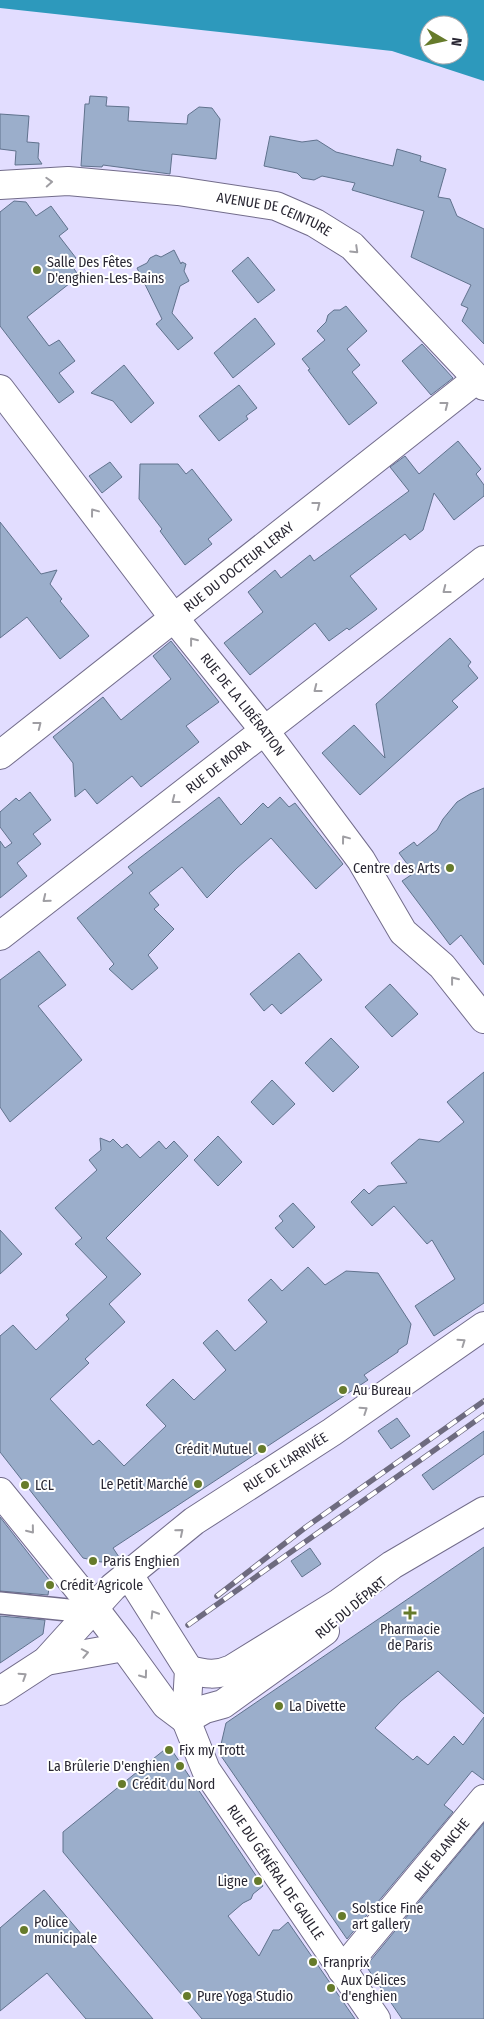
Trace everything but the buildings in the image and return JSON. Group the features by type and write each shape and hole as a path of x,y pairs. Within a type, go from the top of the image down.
{"street":[{"name":"AVENUE DE CEINTURE","path":"0,184 68,181 178,191 276,206 315,223 352,246 481,382"},
{"name":"RUE DU DOCTEUR LERAY","path":"0,755 174,618 481,382"},
{"name":"RUE DE LA LIBÉRATION","path":"0,389 174,618 264,730 361,860 403,932 442,966 484,1019"},
{"name":"RUE DE MORA","path":"0,936 484,560"},
{"name":"RUE DE L'ARRIVÉE","path":"46,1661 81,1609 129,1575 194,1521 332,1432 484,1326"},
{"path":"0,1492 81,1609 124,1647 166,1705 195,1715"},
{"name":"RUE DU DÉPART","path":"189,1670 215,1674 232,1669 339,1603 392,1565 484,1511"},
{"name":"RUE DU DÉPART","path":"195,1715 223,1704 339,1621 360,1597 444,1535"},
{"path":"129,1575 189,1670"},
{"path":"0,1603 81,1609"},
{"name":"RUE DU DÉPART","path":"195,1715 218,1695 303,1634 339,1603"},
{"path":"0,1691 46,1661 124,1647"},
{"name":"RUE DU GÉNÉRAL DE GAULLE","path":"189,1670 195,1715 206,1770 376,2019"},
{"name":"RUE BLANCHE","path":"342,1970 484,1799"}],"water":[{"path":"0,0 484,0 484,81 435,65 469,65 469,15 419,15 419,60 392,51 0,8"}],"railway":[{"path":"217,1596 306,1527 484,1401"},
{"path":"188,1625 484,1415"}],"place":[{"name":"Salle Des Fêtes D'enghien-Les-Bains","path":"37,270"},
{"name":"Centre des Arts","path":"450,868"},
{"name":"Au Bureau","path":"343,1390"},
{"name":"Crédit Mutuel","path":"262,1449"},
{"name":"Le Petit Marché","path":"198,1484"},
{"name":"LCL","path":"25,1485"},
{"name":"Paris Enghien","path":"93,1561"},
{"name":"Crédit Agricole","path":"50,1585"},
{"name":"Pharmacie de Paris","path":"410,1613"},
{"name":"La Divette","path":"279,1706"},
{"name":"Fix my Trott","path":"169,1750"},
{"name":"La Brûlerie D'enghien","path":"180,1766"},
{"name":"Crédit du Nord","path":"122,1784"},
{"name":"Ligne","path":"258,1881"},
{"name":"Solstice Fine art gallery","path":"342,1916"},
{"name":"Police municipale","path":"24,1930"},
{"name":"Franprix","path":"313,1962"},
{"name":"Aux Délices d'enghien","path":"331,1988"},
{"name":"Pure Yoga Studio","path":"187,1996"}]}
